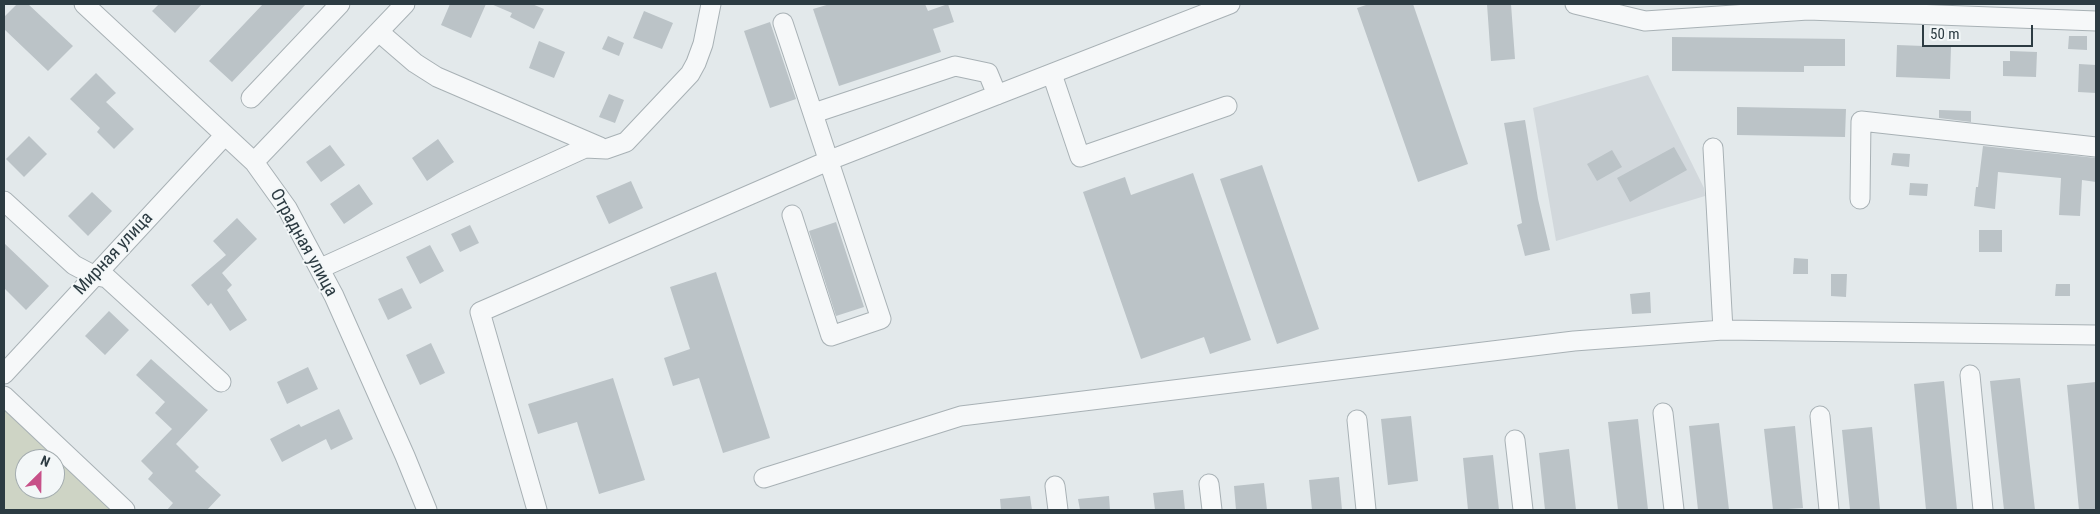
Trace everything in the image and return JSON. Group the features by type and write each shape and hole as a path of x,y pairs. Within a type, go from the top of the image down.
{"street":[{"name":"Отрадная улица","path":"84,4 254,162 287,208 321,268 405,456 426,510"},
{"path":"251,98 340,4"},
{"path":"254,162 406,4"},
{"path":"321,268 585,148 606,149 626,142 690,74 703,44 711,4"},
{"path":"537,510 480,312 830,160 1230,4"},
{"path":"1575,4 1645,21 1808,7 2096,21"},
{"path":"783,23 882,319 831,336 792,215"},
{"path":"378,32 415,63 436,77 606,149"},
{"path":"814,113 955,66 988,73 997,95"},
{"path":"1052,74 1080,157 1227,106"},
{"path":"1860,199 1861,120 2096,147"},
{"name":"Мирная улица","path":"4,374 93,275 225,135"},
{"path":"1713,148 1723,330"},
{"path":"4,201 74,265 93,275 107,278 220,382"},
{"path":"764,478 961,416 1574,341 1723,330 2096,335"},
{"path":"1970,375 1983,510"},
{"path":"4,396 126,510"},
{"path":"1664,414 1674,510"},
{"path":"1820,416 1829,510"},
{"path":"1356,420 1366,510"},
{"path":"1515,440 1523,510"},
{"path":"1210,484 1212,510"},
{"path":"1055,486 1058,510"}],"shaded area":[{"path":"1648,75 1704,188 1705,196 1556,241 1533,108"}],"green space":[{"path":"4,409 48,449 15,449 15,499 65,499 65,465 114,510 4,510"}],"building":[{"path":"17,4 28,4 73,46 48,71 4,29 4,17"},
{"path":"159,4 202,4 175,33 152,11"},
{"path":"263,4 306,4 232,82 209,61"},
{"path":"450,4 486,4 471,38 441,25"},
{"path":"491,4 532,4 544,9 534,29 510,17 512,13"},
{"path":"830,4 925,4 928,11 948,4 954,22 933,29 941,52 839,86 813,9"},
{"path":"1369,4 1413,4 1468,164 1418,182 1357,8"},
{"path":"1487,4 1511,4 1515,59 1491,61"},
{"path":"644,11 673,23 662,49 633,38"},
{"path":"770,22 796,99 770,108 744,31"},
{"path":"608,36 624,43 619,56 602,49"},
{"path":"2069,36 2087,36 2087,50 2068,49"},
{"path":"1672,37 1845,39 1845,66 1804,66 1804,72 1672,71"},
{"path":"539,41 565,52 554,78 529,68"},
{"path":"1897,45 1951,47 1950,79 1896,77"},
{"path":"2010,51 2037,52 2036,77 2003,76 2003,61 2010,61"},
{"path":"2079,64 2096,65 2096,93 2078,92"},
{"path":"96,73 116,93 106,102 134,129 114,149 97,132 100,128 70,99"},
{"path":"609,94 624,100 615,123 599,117"},
{"path":"1737,107 1846,109 1845,137 1737,135"},
{"path":"1939,110 1971,111 1971,122 1939,118"},
{"path":"1525,120 1538,199 1550,250 1525,256 1517,225 1522,223 1504,123"},
{"path":"29,136 47,154 24,177 6,159"},
{"path":"438,139 454,162 427,181 412,158"},
{"path":"330,145 345,165 321,182 306,162"},
{"path":"1983,146 2096,158 2096,182 2082,180 2080,216 2059,215 2061,178 1998,172 1995,209 1974,206"},
{"path":"1674,147 1687,170 1630,202 1617,178"},
{"path":"1612,150 1622,167 1597,181 1587,164"},
{"path":"1893,153 1910,154 1909,167 1891,165"},
{"path":"1262,165 1319,329 1277,344 1220,179"},
{"path":"1193,173 1251,340 1210,354 1204,337 1141,359 1083,192 1125,177 1131,195"},
{"path":"631,181 643,208 609,224 596,196"},
{"path":"1910,183 1928,184 1927,196 1909,195"},
{"path":"359,184 373,204 344,224 330,204"},
{"path":"92,192 112,211 88,236 68,216"},
{"path":"237,218 257,239 222,273 232,285 227,290 247,320 230,331 211,303 208,306 191,285 226,255 213,241"},
{"path":"836,222 864,307 836,316 809,231"},
{"path":"470,225 479,243 460,252 451,234"},
{"path":"1979,230 2002,230 2002,252 1979,252"},
{"path":"4,243 49,286 26,310 4,288"},
{"path":"430,245 444,271 420,284 406,257"},
{"path":"1794,258 1808,259 1808,274 1793,274"},
{"path":"716,272 770,438 723,453 699,378 673,386 664,358 690,349 670,287"},
{"path":"1831,274 1847,274 1846,297 1831,296"},
{"path":"2056,284 2070,284 2070,296 2055,296"},
{"path":"402,288 412,308 388,320 378,299"},
{"path":"1650,292 1651,313 1632,314 1630,294"},
{"path":"109,311 129,330 105,355 85,336"},
{"path":"431,343 445,373 420,385 406,355"},
{"path":"151,359 208,410 176,444 199,467 195,471 221,495 207,510 167,510 173,503 148,479 153,473 141,461 172,429 155,413 165,402 136,375"},
{"path":"308,367 318,389 287,404 277,382"},
{"path":"613,378 645,480 599,494 577,422 538,434 528,404"},
{"path":"2020,378 2035,510 2004,510 1990,381"},
{"path":"1944,381 1957,510 1926,510 1914,384"},
{"path":"2096,382 2096,510 2079,510 2067,385"},
{"path":"339,409 353,439 331,450 326,439 282,462 270,439 299,424 301,427"},
{"path":"1411,416 1418,481 1388,485 1381,419"},
{"path":"1638,419 1648,510 1618,510 1608,422"},
{"path":"1719,423 1729,510 1698,510 1689,426"},
{"path":"1795,426 1803,508 1773,510 1764,429"},
{"path":"1872,427 1880,510 1850,510 1842,430"},
{"path":"1569,449 1576,510 1545,510 1539,453"},
{"path":"1493,455 1499,510 1468,510 1463,458"},
{"path":"1339,477 1342,510 1312,510 1309,480"},
{"path":"1264,483 1267,510 1236,510 1234,486"},
{"path":"1183,490 1185,510 1155,510 1153,493"},
{"path":"1030,496 1032,510 1001,510 1000,499"},
{"path":"1109,496 1110,510 1080,510 1078,499"}]}
